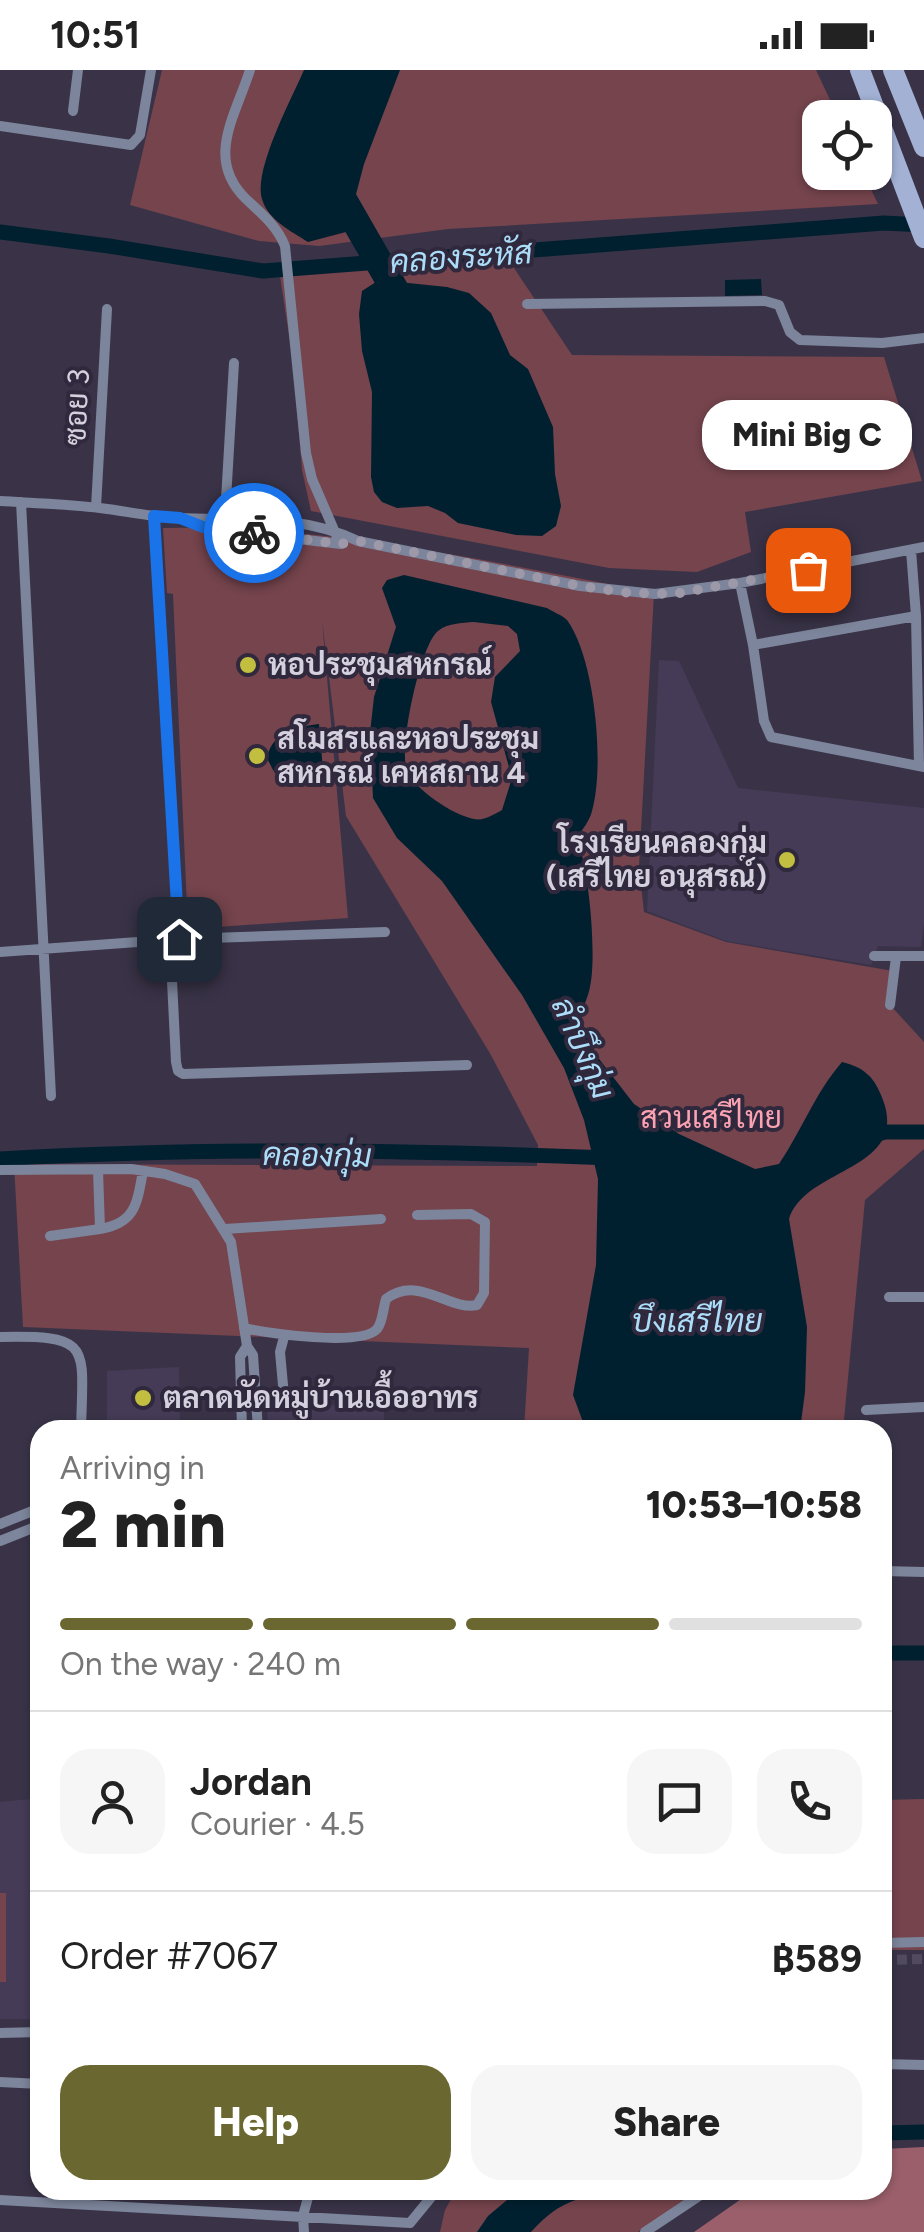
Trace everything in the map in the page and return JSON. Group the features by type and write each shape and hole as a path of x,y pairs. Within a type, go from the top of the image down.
{"main road":[{"path":"860,70 924,238"},
{"path":"893,70 919,121 924,147"}],"street":[{"path":"73,111 78,70"},
{"path":"0,126 131,145 140,135 151,70"},
{"path":"250,70 225,147 224,164 234,186 280,232 285,246 306,453 312,479 340,544"},
{"path":"527,304 764,301 778,305 790,332 800,340 882,343 924,338"},
{"name":"ซอย 3","path":"96,508 107,309"},
{"path":"225,516 234,363"},
{"path":"0,501 180,518 225,516 298,522 358,541 630,593 674,594 924,547"},
{"path":"21,502 51,1096"},
{"path":"154,516 176,1062 182,1074 466,1065"},
{"path":"180,518 220,530 340,544 358,541"},
{"path":"740,582 764,722 771,737 922,767 911,550"},
{"path":"753,645 916,616"},
{"path":"0,952 385,932"},
{"path":"874,956 924,956"},
{"path":"890,1005 896,957"},
{"path":"0,1170 143,1171 195,1184 231,1242 247,1346 253,1355 258,1420"},
{"path":"98,1170 100,1230"},
{"path":"50,1236 100,1230 127,1220 138,1196 143,1171"},
{"path":"244,1328 284,1337 370,1334 379,1326 386,1299 397,1292 431,1292 462,1306 477,1305 484,1293 488,1232 485,1222 472,1214 417,1215"},
{"path":"225,1229 381,1218"},
{"path":"889,1297 924,1297"},
{"path":"0,1337 46,1336 64,1340 78,1350 82,1364 80,1420"},
{"path":"284,1337 280,1352 284,1396"},
{"path":"242,1420 240,1357 247,1346"},
{"path":"866,1410 924,1408"},
{"path":"242,1416 258,1416"},
{"path":"0,1524 30,1512"},
{"path":"0,1541 30,1530"},
{"path":"892,1572 924,1572"},
{"path":"892,1943 924,1942"},
{"path":"0,2033 30,2032"},
{"path":"892,2064 924,2065"},
{"path":"0,2082 30,2084"},
{"path":"0,2200 304,2216 414,2227 431,2200"},
{"path":"304,2232 308,2200"},
{"path":"644,2232 693,2200"}],"shaded area":[{"name":"โรงเรียนคลองกุ่ม (เสรีไทย อนุสรณ์)","path":"659,660 679,661 738,788 924,808 921,947 878,946 871,965 726,941 647,911"},
{"name":"ตลาดนัดหมู่บ้านเอื้ออาทร","path":"179,1367 180,1420 107,1420 107,1371"},
{"path":"384,1404 384,1420 268,1420 267,1407"},
{"path":"30,1799 30,2019 0,2019 0,1802"},
{"path":"924,2147 924,2232 694,2232 740,2200 892,2200 892,2149"}],"green space":[{"path":"162,70 816,70 830,100 802,100 802,190 871,190 878,204 448,229 319,246 259,241 130,205"},
{"path":"508,259 572,355 884,357 922,481 745,512 751,552 697,572 609,568 311,511 302,470 293,362 280,276"},
{"name":"สวนเสรีไทย","path":"163,528 251,529 362,541 654,593 639,867 644,912 726,942 893,971 890,1005 924,1042 924,1149 865,1200 844,1420 525,1420 529,1348 23,1327 14,1164 537,1166 538,1145 491,1055 346,816 322,620 348,918 188,929 173,594 167,593"},
{"path":"924,1799 924,1950 892,1950 892,1800"},
{"path":"0,1893 6,1893 6,1982 0,1982"},
{"path":"450,2200 686,2200 638,2232 440,2232"}],"water":[{"path":"304,70 400,70 364,164 346,232 308,242 269,213 261,186 275,134"},
{"path":"761,279 762,295 725,296 725,280"},
{"path":"379,280 469,293 491,313 510,355 528,369 553,427 561,506 556,526 542,536 458,523 428,506 397,508 382,502 374,492 372,392 362,351 359,314 362,291"},
{"name":"บึงเสรีไทย","path":"404,575 547,608 567,620 577,637 591,685 598,768 592,811 577,838 588,890 593,955 590,987 579,1017 596,1055 634,1104 679,1134 755,1169 779,1164 842,1062 866,1073 878,1088 887,1120 883,1139 871,1154 815,1188 799,1202 789,1219 807,1327 801,1420 582,1420 573,1395 596,1265 598,1179 584,1120 564,1068 522,995 442,881 397,838 373,798 370,733 374,697 396,627 382,588 387,580","holes":["474,622 508,626 517,634 520,651 495,677 491,702 512,778 502,810 474,819 436,800 418,786 407,770 408,721 418,676 431,640 450,625"]},
{"path":"319,724 324,781 290,783 273,770 267,758 270,749 286,732"},
{"path":"507,2200 576,2200 552,2212 531,2232 477,2232"}],"waterway":[{"name":"ลำบึงกุ่ม","path":"334,184 407,311"},
{"name":"คลองระหัส","path":"0,232 263,271 884,223 924,225"},
{"path":"867,1138 885,1132 924,1132"},
{"name":"คลองกุ่ม","path":"0,1159 306,1151 611,1158"},
{"path":"892,1653 924,1653"},
{"path":"892,2133 924,2132"}],"tunnel":[{"path":"892,1960 924,1959"}],"way so far":[{"path":"254,533 340,544 358,541 630,593 674,594 808,570"}],"place":[{"name":"Mini Big C","path":"808,570"},
{"name":"หอประชุมสหกรณ์","path":"248,665"},
{"name":"สโมสรและหอประชุม สหกรณ์ เคหสถาน 4","path":"257,756"},
{"name":"โรงเรียนคลองกุ่ม (เสรีไทย อนุสรณ์)","path":"787,860"},
{"name":"ตลาดนัดหมู่บ้านเอื้ออาทร","path":"143,1398"}],"route":[{"path":"179,939 154,516 254,533"}]}
